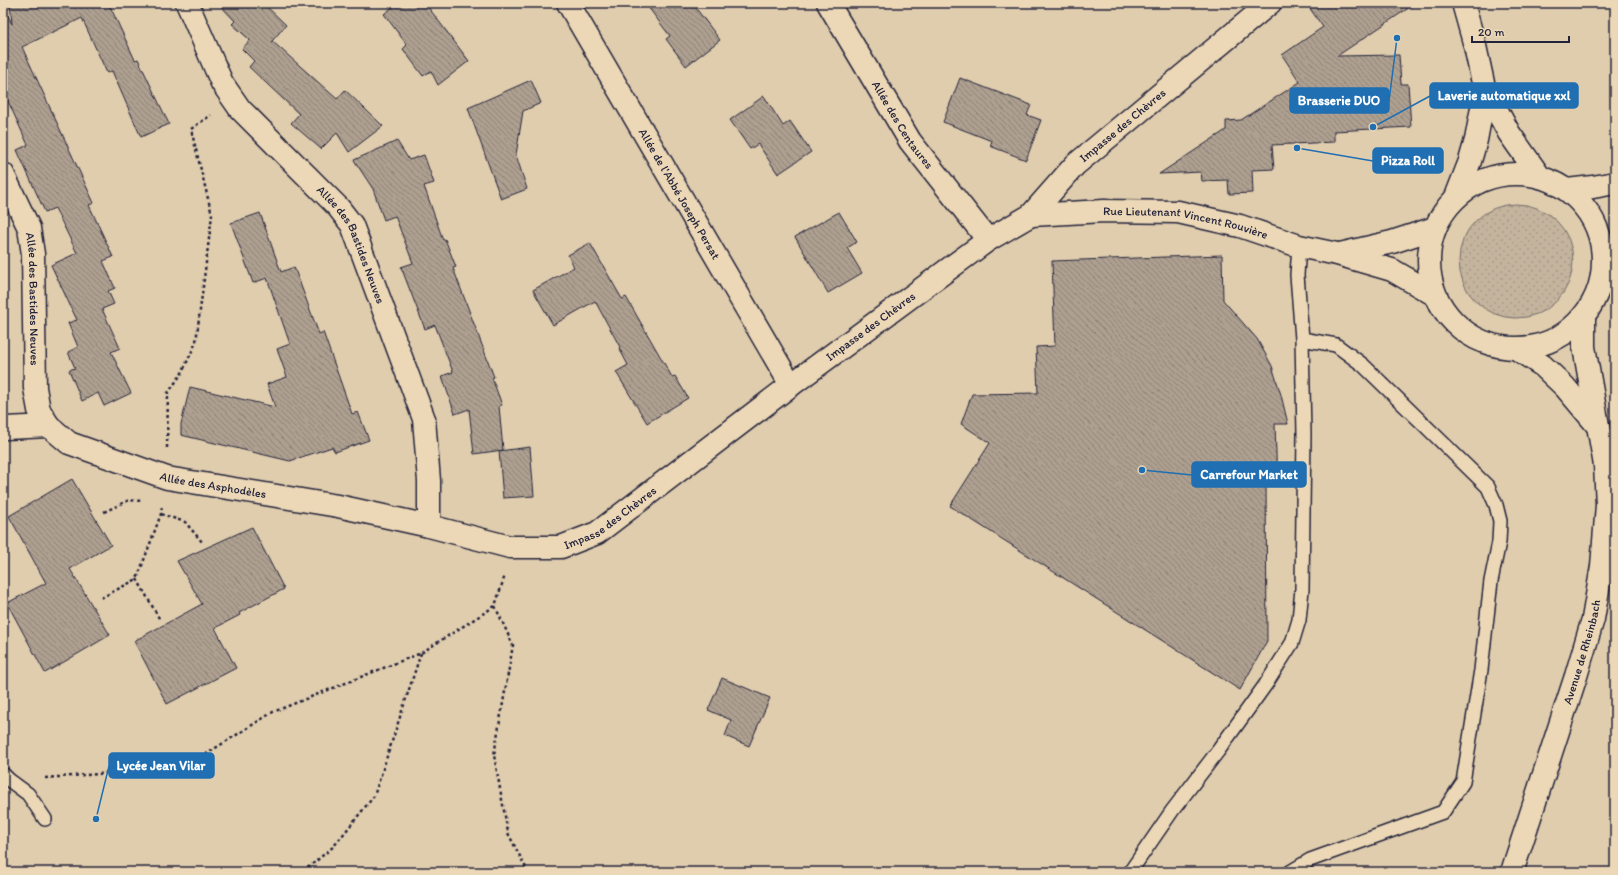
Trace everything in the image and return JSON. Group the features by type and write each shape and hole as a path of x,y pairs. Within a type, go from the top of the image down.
{"street":[{"name":"Allée des Bastides Neuves","path":"187,3 222,83 240,109 338,207 352,225 424,419 429,481 429,526"},
{"name":"Allée de l'Abbé Joseph Persat","path":"568,3 791,385"},
{"name":"Allée des Centaures","path":"828,3 910,141 988,240"},
{"name":"Impasse des Chèvres","path":"429,526 510,547 561,547 597,533 791,385 988,240 1031,214 1075,165 1270,3"},
{"path":"1456,197 1470,161 1476,140 1485,92 1475,46 1463,3"},
{"path":"1485,92 1496,107 1515,144 1540,177"},
{"name":"Allée des Bastides Neuves","path":"3,174 29,228 33,254 35,388 39,410 49,426"},
{"path":"1517,174 1540,177 1554,182 1567,190 1583,205 1595,225 1602,246 1603,269 1600,286 1593,302 1584,316 1570,330 1554,340 1536,346 1517,349 1491,345 1468,334 1448,317 1435,295 1430,278 1428,262 1430,244 1440,216 1456,197 1474,184 1495,176 1517,174"},
{"path":"1567,190 1593,188 1615,183"},
{"name":"Rue Lieutenant Vincent Rouvière","path":"1031,214 1104,211 1178,212 1240,226 1299,246 1337,254 1392,270 1435,295"},
{"name":"Rue Lieutenant Vincent Rouvière","path":"1337,254 1392,242 1435,228"},
{"path":"1603,269 1615,244"},
{"name":"Avenue de Rheinbach","path":"1512,872 1574,684 1592,619 1602,566 1607,505 1605,465 1584,347 1584,316"},
{"name":"Avenue de Rheinbach","path":"1517,349 1543,366 1565,386 1597,425"},
{"path":"6,428 49,426"},
{"name":"Allée des Asphodèles","path":"49,426 69,443 167,478 338,506 429,526"}],"lane":[{"path":"1130,872 1172,811 1218,751 1266,684 1292,643 1299,620 1302,589 1303,528 1302,339 1297,275 1299,246"},
{"path":"1290,872 1310,860 1443,812 1463,782 1481,670 1491,581 1499,542 1500,521 1496,505 1488,487 1363,365 1336,345 1302,339"},
{"path":"6,777 28,794 45,819"}],"path":[{"path":"101,598 137,579 161,514 167,478 168,393 182,373 196,342 212,214 191,129 233,98"},
{"path":"104,512 129,500 163,502"},
{"path":"161,514 185,522 203,543"},
{"path":"6,777 98,774 206,754 273,712 421,653 495,606 508,567 510,547"},
{"path":"137,579 160,620"},
{"path":"495,606 514,645 494,755 508,833 528,872"},
{"path":"303,872 334,846 374,796 421,653"}],"shaded area":[{"path":"1516,204 1538,208 1556,221 1569,239 1573,261 1569,283 1556,301 1538,314 1516,318 1494,314 1476,301 1463,283 1459,261 1463,239 1476,221 1494,208"}],"building":[{"path":"10,3 112,3 109,4 135,60 138,59 169,124 141,137 112,71 107,73 82,18 22,47 94,203 89,205 113,257 103,261 115,288 108,291 114,304 102,309 120,348 111,352 131,393 104,406 98,393 82,401 69,370 75,368 68,352 78,347 68,323 77,320 51,265 77,253 55,208 45,212 17,150 28,145 3,90 3,5 12,24"},
{"path":"218,3 263,3 286,25 272,41 337,99 345,90 383,126 349,152 337,133 321,149 291,123 299,114 249,67 254,61 242,49 250,40 232,24 235,21"},
{"path":"398,3 425,3 469,61 438,85 431,71 423,76 403,49 407,45 384,14"},
{"path":"645,3 692,3 720,40 686,66 666,39 670,36"},
{"path":"1306,3 1416,3 1337,56 1399,55 1401,84 1408,84 1411,127 1334,131 1334,142 1272,145 1274,169 1252,170 1253,193 1229,194 1228,180 1202,181 1201,172 1159,174 1226,130 1226,121 1241,120 1300,82 1282,55 1323,27"},
{"path":"960,78 1031,105 1027,115 1041,120 1026,160 990,146 992,141 943,122"},
{"path":"531,80 541,103 523,111 516,155 527,189 501,199 468,108"},
{"path":"764,96 783,126 790,121 811,152 778,174 758,144 750,149 730,120"},
{"path":"397,141 409,160 424,155 434,183 424,186 443,240 445,239 456,267 453,268 494,377 492,378 502,405 499,406 503,450 474,454 469,409 455,414 442,376 453,372 435,325 425,329 401,267 413,263 395,216 384,220 373,189 354,160"},
{"path":"839,212 857,242 847,248 862,273 828,293 795,237"},
{"path":"260,213 281,272 294,267 319,334 323,332 352,414 358,412 369,440 335,452 332,447 290,461 181,435 181,424 190,387 275,407 267,384 287,377 277,349 290,344 267,278 253,283 231,223"},
{"path":"590,243 622,299 626,297 672,377 675,376 688,398 647,423 616,372 628,365 595,301 553,325 533,290 574,267 568,255"},
{"path":"1222,255 1223,300 1257,339 1272,366 1288,424 1275,424 1277,482 1266,482 1267,641 1240,690 950,506 990,443 961,424 972,394 1038,393 1036,347 1055,346 1052,261"},
{"path":"530,447 534,496 503,498 499,451"},
{"path":"72,479 111,545 70,569 110,635 45,673 7,603 46,583 9,516"},
{"path":"252,527 284,589 239,613 240,615 215,628 236,668 167,704 134,641 202,604 177,561"},
{"path":"722,678 770,698 749,746 725,736 731,720 708,710"}],"place":[{"name":"Brasserie DUO","path":"1397,38"},
{"name":"Laverie automatique xxl","path":"1373,127"},
{"name":"Pizza Roll","path":"1297,148"},
{"name":"Carrefour Market","path":"1142,470"},
{"name":"Lycée Jean Vilar","path":"96,819"}]}
